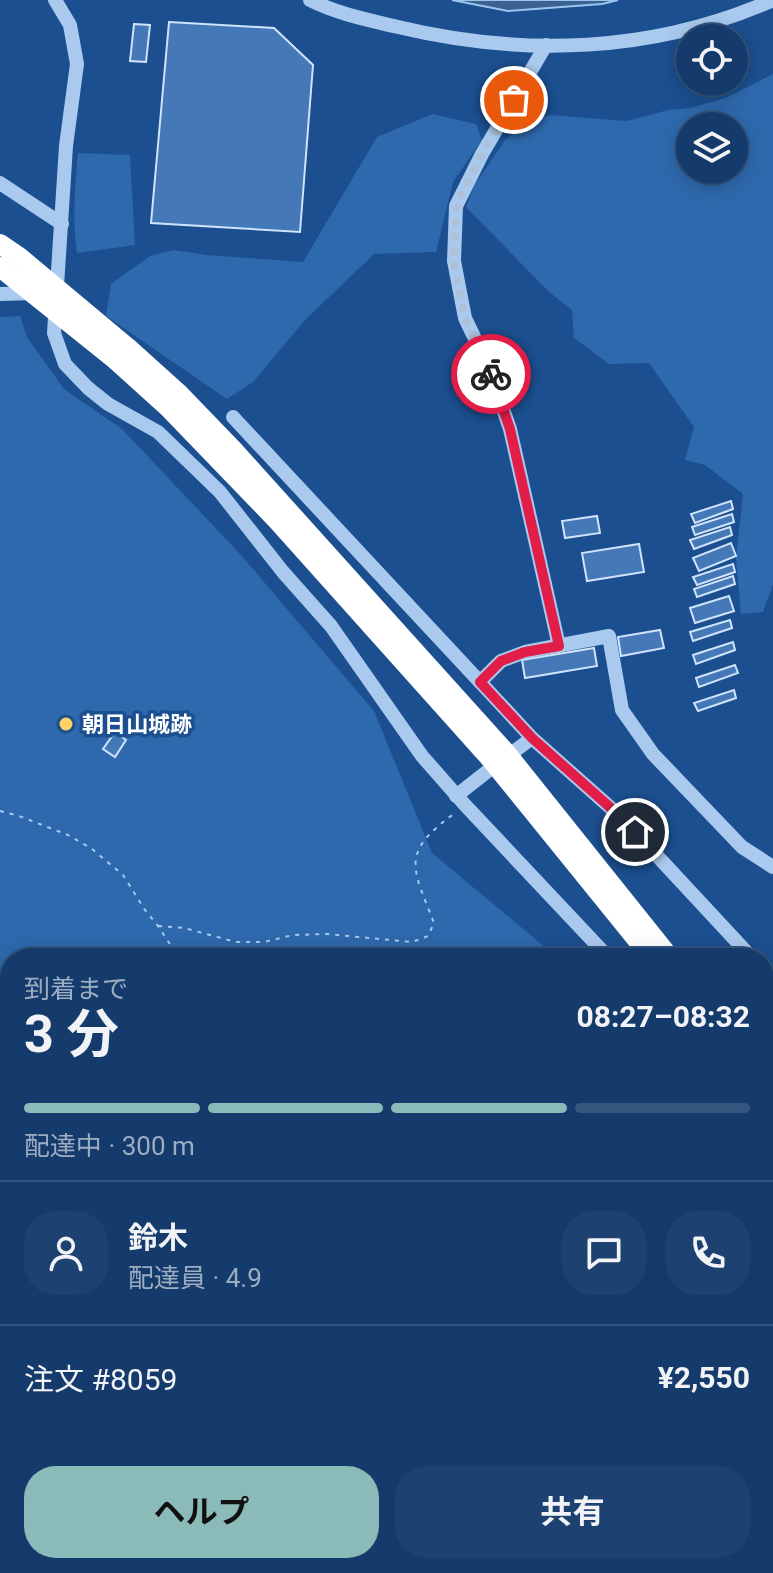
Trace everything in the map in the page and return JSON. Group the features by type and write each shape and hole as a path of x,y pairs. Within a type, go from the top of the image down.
{"highway":[{"path":"0,244 122,354 168,407 278,521 490,758 644,948"},
{"path":"0,267 179,394 290,512 506,753 662,948"},
{"path":"610,883 675,948"}],"street":[{"path":"55,0 70,25 77,64 66,146 54,333 65,364 108,404 158,432 220,492 283,572 331,626 422,756 600,948"},
{"path":"310,0 350,15 425,33 477,41 546,45 603,45 651,39 751,10 773,0"},
{"path":"546,45 482,154 456,206 454,261 465,318 488,366 510,429 559,646"},
{"path":"0,183 62,224"},
{"path":"0,294 56,292"},
{"path":"233,417 532,738 621,817 743,948"},
{"path":"480,682 501,661 525,652 609,636 622,710 653,754 742,847 773,867"},
{"path":"516,750 532,738"},
{"path":"461,800 489,770"}],"path":[{"path":"158,926 184,928 236,942 264,942 293,935 327,934 412,942 428,936 434,923 415,870 416,851 461,800"},
{"path":"0,811 56,830 92,849 123,875 172,948"}],"shaded area":[{"path":"452,0 618,0 508,11"},
{"path":"773,74 773,584 763,612 741,614 736,558 743,494 705,465 685,460 694,427 649,363 609,364 574,338 572,310 548,291 466,207 474,186 505,140 532,120 548,115 627,121 668,110 691,108 730,96 748,96 748,87"},
{"path":"432,114 476,124 482,140 453,182 436,252 374,254 306,319 253,382 227,399 106,316 111,284 150,256 173,250 303,262 377,137"},
{"path":"78,153 130,155 135,245 77,253 74,215"},
{"path":"20,316 27,337 64,389 122,429 241,555 374,711 432,853 546,948 0,948 0,317"}],"building":[{"path":"169,22 274,28 313,65 300,232 151,223"},
{"path":"134,24 150,25 146,62 130,61"},
{"path":"731,501 733,509 695,523 691,514"},
{"path":"732,514 734,522 695,535 692,527"},
{"path":"597,516 600,533 565,538 562,521"},
{"path":"730,527 732,535 694,549 690,540"},
{"path":"731,543 736,556 699,571 693,558"},
{"path":"639,544 644,572 587,581 582,553"},
{"path":"733,564 735,572 697,585 693,577"},
{"path":"733,576 735,584 697,597 694,589"},
{"path":"729,596 734,611 695,623 690,608"},
{"path":"730,620 732,628 693,641 690,632"},
{"path":"660,630 664,648 621,656 618,637"},
{"path":"733,642 735,650 696,664 693,655"},
{"path":"594,648 597,666 525,678 522,660"},
{"path":"735,665 738,673 699,687 696,678"},
{"path":"734,690 736,698 698,711 694,703"},
{"path":"115,732 126,740 115,757 103,749"}],"way so far":[{"path":"491,374 465,318 454,261 456,206 514,100"}],"place":[{"name":"朝日山城跡","path":"66,724"}],"route":[{"path":"491,374 510,429 559,646 525,652 501,661 480,682 532,738 635,832"}]}
